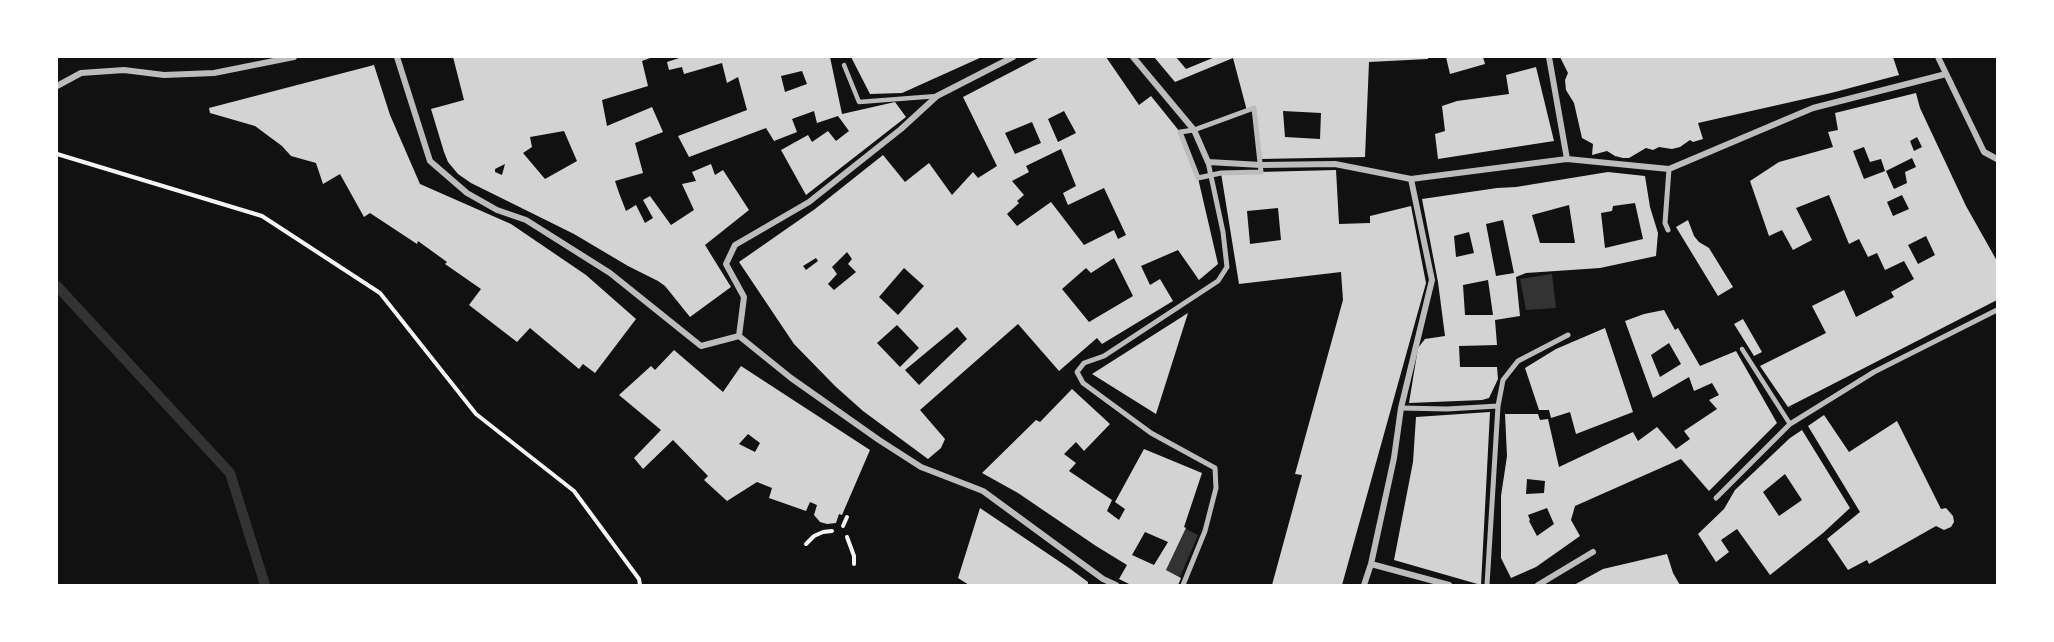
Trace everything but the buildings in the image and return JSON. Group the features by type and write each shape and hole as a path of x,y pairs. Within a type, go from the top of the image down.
{"street":[{"path":"57,86 81,74 124,70 164,75 214,73 294,57"},
{"path":"397,57 430,161 467,193 497,210 526,220 610,273 701,346 738,336"},
{"path":"738,336 744,297 726,264 735,245 809,202 901,129 937,96 1013,57"},
{"path":"1133,57 1194,130 1208,162 1223,232 1227,267 1218,281 1104,356 1084,363 1077,372 1083,383 1152,433 1215,468 1216,488 1204,531 1183,585"},
{"path":"1549,57 1567,159"},
{"path":"1938,57 1984,152 1997,159"},
{"path":"1208,162 1261,165 1335,164 1411,179 1567,159 1669,169 1813,108 1946,74"},
{"path":"1254,108 1261,172 1198,178 1180,132 1194,130 1254,108"},
{"path":"1668,230 1665,223 1669,169"},
{"path":"1364,585 1371,564 1394,458 1401,408 1432,280 1411,179"},
{"path":"1716,498 1790,424 1874,372 1997,310"},
{"path":"738,336 791,378 879,440 921,467 983,491 1103,579 1116,585"},
{"path":"1486,585 1498,406 1503,380 1518,361 1568,336"},
{"path":"1401,408 1447,409 1498,406"},
{"path":"1538,585 1593,552"},
{"path":"1371,564 1449,585"}],"lane":[{"path":"844,65 859,102 937,96"},
{"path":"1742,349 1790,424"}],"path":[{"path":"57,154 262,216 380,293 476,414 574,491 639,579 640,585"},
{"path":"843,526 847,517"},
{"path":"806,544 814,536 832,531"},
{"path":"847,537 854,556 854,564"}],"shaded area":[{"path":"1552,274 1556,308 1526,310 1520,279"},
{"path":"1186,529 1198,535 1180,577 1166,570"}],"waterway":[{"path":"57,286 230,473 265,585"}]}
